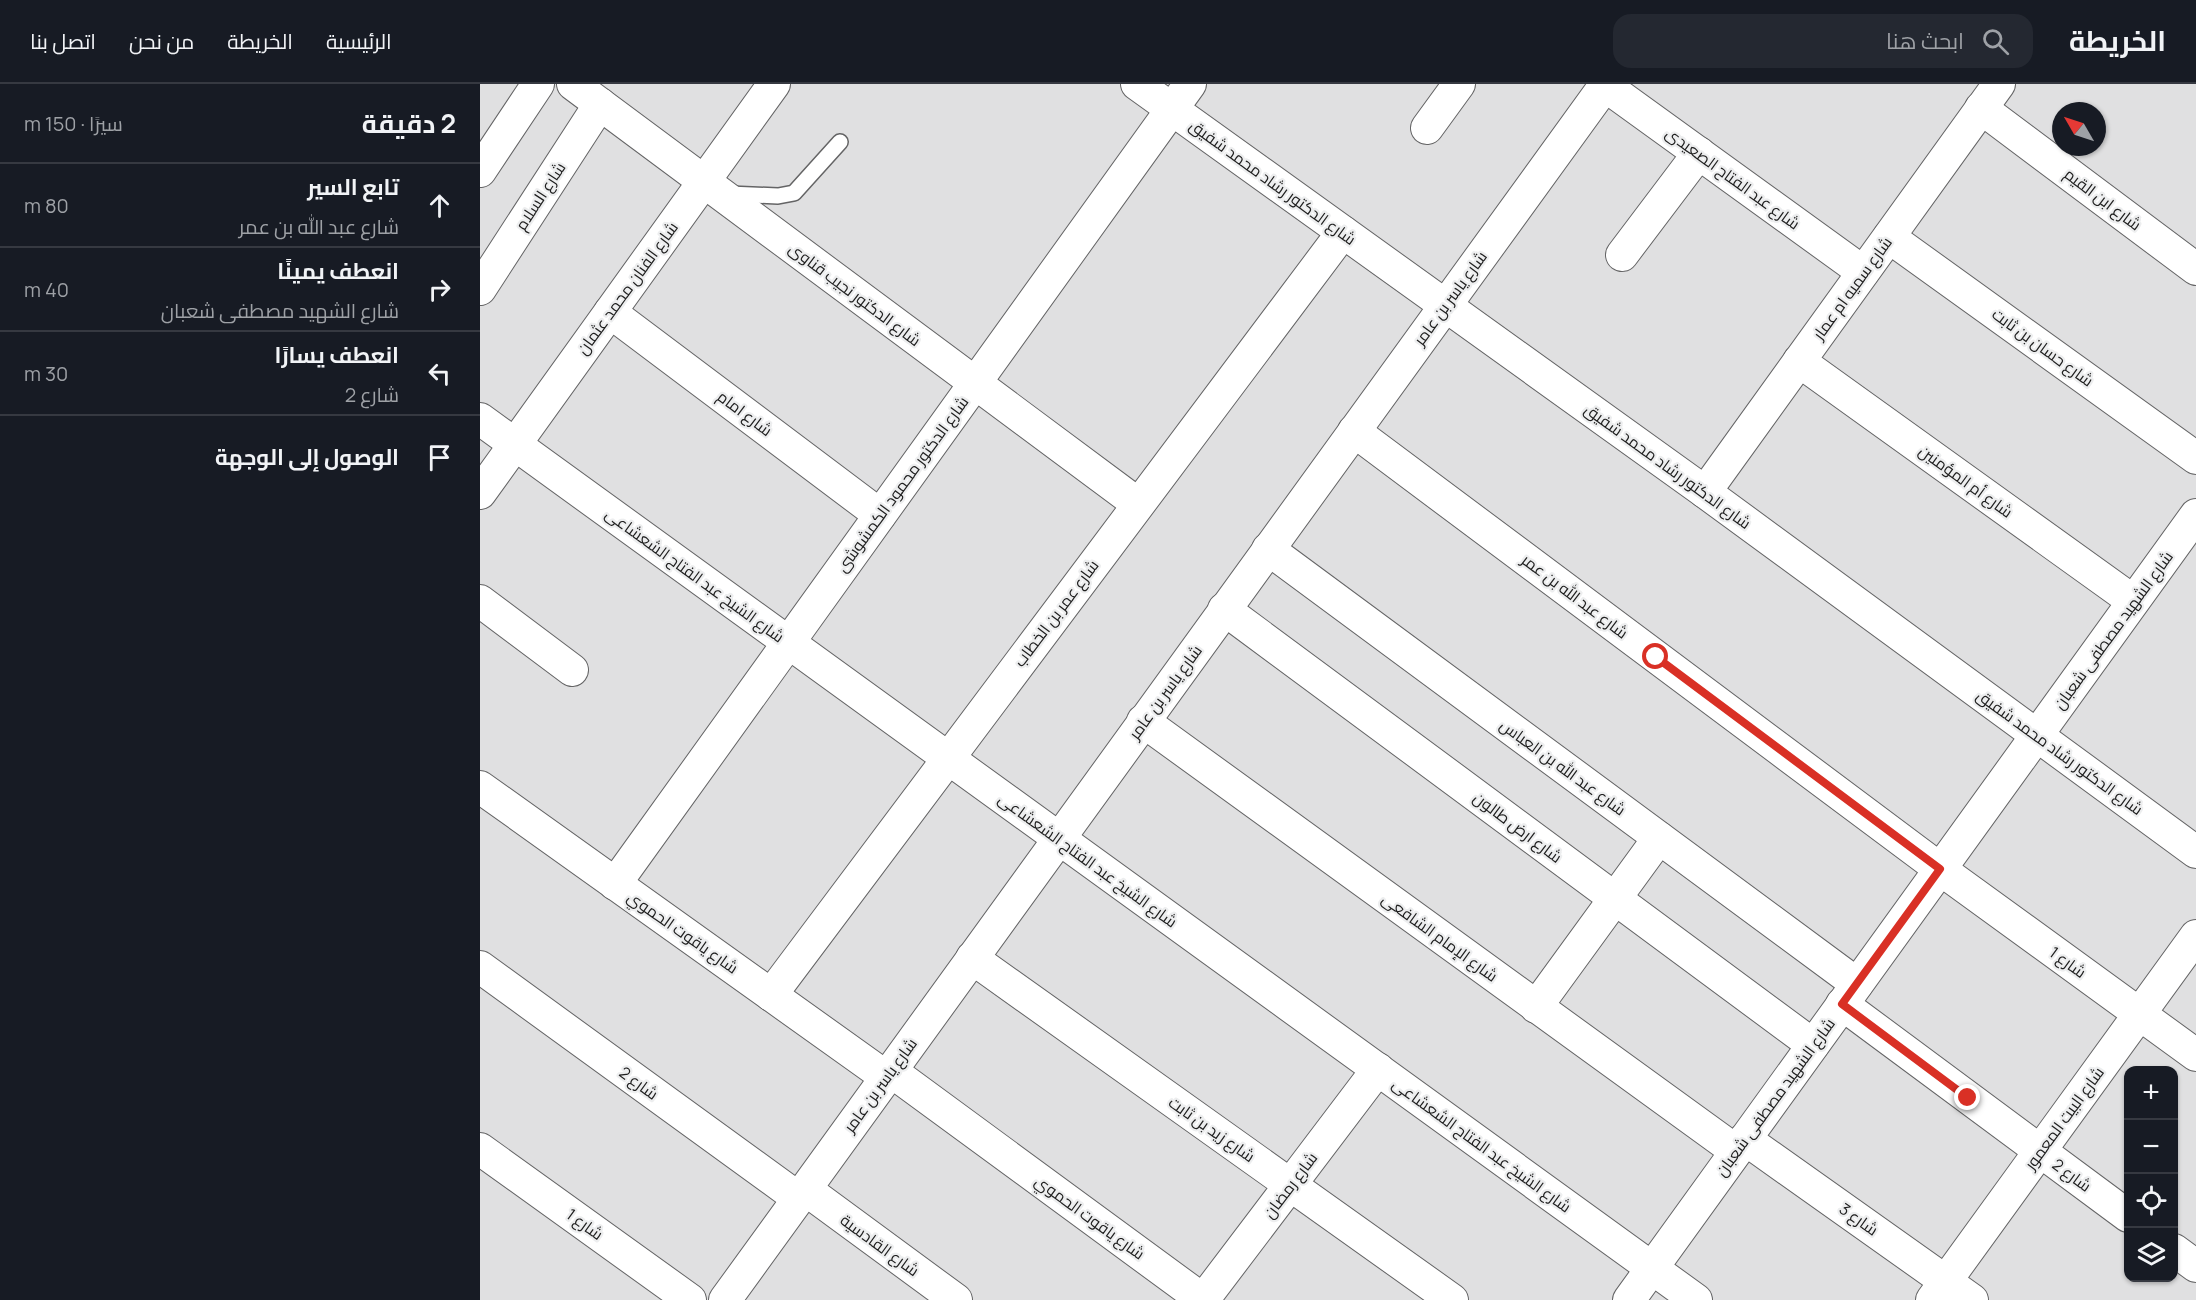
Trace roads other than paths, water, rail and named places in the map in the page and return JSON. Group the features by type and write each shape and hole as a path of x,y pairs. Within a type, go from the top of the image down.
{"street":[{"path":"480,171 538,84"},
{"name":"شارع الدكتور نجيب قناوى","path":"573,84 1138,504"},
{"name":"شارع الفنان محمد عثمان","path":"480,493 610,312 712,188 774,84"},
{"name":"شارع الدكتور رشاد محمد شفيق","path":"1137,84 1705,492 2196,852"},
{"name":"شارع الدكتور محمود الكمشوشى","path":"615,884 1190,84"},
{"path":"1427,128 1459,84"},
{"name":"شارع عبد الفتاح الصعيدى","path":"1605,84 1863,272"},
{"name":"شارع ياسر بن عامر","path":"725,1300 1605,84"},
{"name":"شارع سميه ام عمار","path":"1705,492 1990,96"},
{"name":"شارع ابن القيم","path":"1990,96 2196,269"},
{"name":"شارع السلام","path":"480,289 600,104"},
{"path":"1622,255 1699,153"},
{"name":"شارع عمر بن الخطاب","path":"771,995 1342,232"},
{"name":"شارع حسان بن ثابت","path":"1889,237 2196,458"},
{"name":"شارع امام","path":"610,312 880,515"},
{"name":"شارع أم المؤمنين","path":"1799,361 2133,602"},
{"name":"شارع الشيخ عبد الفتاح الشعشاعى","path":"480,419 1696,1300"},
{"name":"شارع عبد الله بن عمر","path":"1354,431 1940,869"},
{"name":"شارع الشهيد مصطفى شعبان","path":"1629,1300 2196,515"},
{"name":"شارع عبد الله بن العباس","path":"1268,549 1659,838 1849,994"},
{"path":"480,601 572,670"},
{"name":"شارع ارض طالون","path":"1224,609 1813,1045"},
{"name":"شارع الإمام الشافعى","path":"1143,722 1536,1007 1741,1145"},
{"name":"شارع ياقوت الحموي","path":"480,787 771,995 888,1074 1203,1300"},
{"path":"1536,1007 1659,838"},
{"name":"شارع 1","path":"1940,869 2196,1055"},
{"name":"شارع البيت المعمور","path":"1939,1291 2196,936"},
{"name":"شارع زيد بن ثابت","path":"972,958 1452,1300"},
{"name":"شارع 2","path":"480,967 801,1193"},
{"name":"شارع 2","path":"1849,994 2040,1151 2124,1213"},
{"name":"شارع رمضان","path":"1203,1300 1378,1070"},
{"name":"شارع 3","path":"1741,1145 1939,1291 1972,1300"},
{"name":"شارع 1","path":"480,1149 690,1300"},
{"name":"شارع القادسية","path":"801,1193 956,1300"},
{"path":"2178,1253 2196,1266"}],"lane":[{"path":"712,188 778,196 794,193 840,142"}]}
